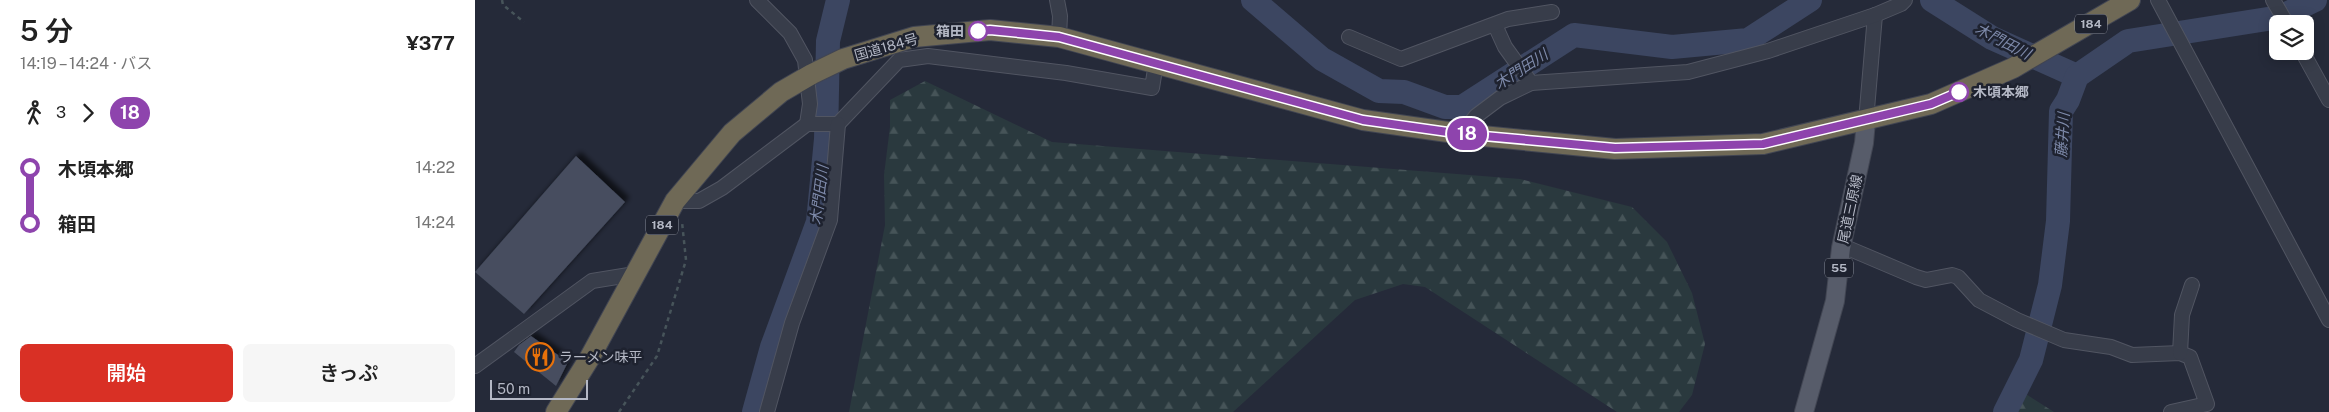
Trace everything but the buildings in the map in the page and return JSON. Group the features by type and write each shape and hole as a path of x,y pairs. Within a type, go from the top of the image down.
{"highway":[{"name":"国道184号","path":"556,412 589,359 675,201 732,133 781,92 809,76 843,59 914,37 990,30 1059,37 1363,120 1462,134 1625,148 1763,144 1931,104 2013,68 2130,0"}],"main road":[{"name":"尾道三原線","path":"1804,412 1835,301 1841,248 1864,143 1866,121"}],"street":[{"path":"757,0 790,33 805,60 809,76 810,104 807,124"},
{"path":"1057,0 1060,16 1059,37"},
{"path":"2273,0 2282,15"},
{"path":"1462,134 1476,116 1500,98 1531,83 1688,72 1768,51 1875,14 1903,2"},
{"path":"2160,2 2329,320"},
{"path":"1349,37 1401,59 1508,19 1552,12"},
{"path":"1866,121 1875,14"},
{"path":"1495,25 1505,47 1531,83"},
{"path":"767,412 792,323 820,253 830,220 837,124 899,60 928,56 1066,73 1153,88 1155,63"},
{"path":"2307,60 2329,100"},
{"path":"675,201 699,201 722,188 807,124 837,124"},
{"path":"1841,248 1850,249 1927,280 1952,275 1958,277 1979,300 2017,320 2064,340 2111,348 2132,355 2180,353 2190,358 2207,404 2171,412"},
{"path":"475,366 592,281 635,274"},
{"path":"2180,353 2182,315 2193,285"}],"path":[{"path":"502,0 503,5 524,22"},
{"path":"619,412 657,356 686,260 684,229 675,201"}],"green space":[{"path":"925,81 1052,142 1520,179 1632,207 1667,242 1692,293 1705,344 1692,395 1679,412 1617,412 1425,287 1403,284 1355,300 1233,412 849,412 885,225 884,175 890,127 890,100"},
{"path":"2021,391 2054,412 2011,412"}],"waterway":[{"name":"木門田川","path":"754,412 772,347 818,222 826,139 828,41 838,0"},
{"name":"木門田川","path":"1253,0 1322,59 1379,91 1404,92 1445,107 1462,107 1574,35 1672,47 1748,40 1810,0"},
{"name":"木門田川","path":"1932,0 1992,38 2077,76"},
{"name":"藤井川","path":"2005,412 2031,360 2050,285 2058,221 2061,111 2068,100 2077,76 2128,41 2280,17 2315,0"}],"bus line":[{"name":"18","path":"978,31 990,30 1059,37 1363,120 1462,134 1615,148 1763,144 1931,104 1959,92"}],"place":[{"name":"箱田","path":"978,31"},
{"name":"木頃本郷","path":"1959,92"},
{"name":"ラーメン味平","path":"540,357"}]}
